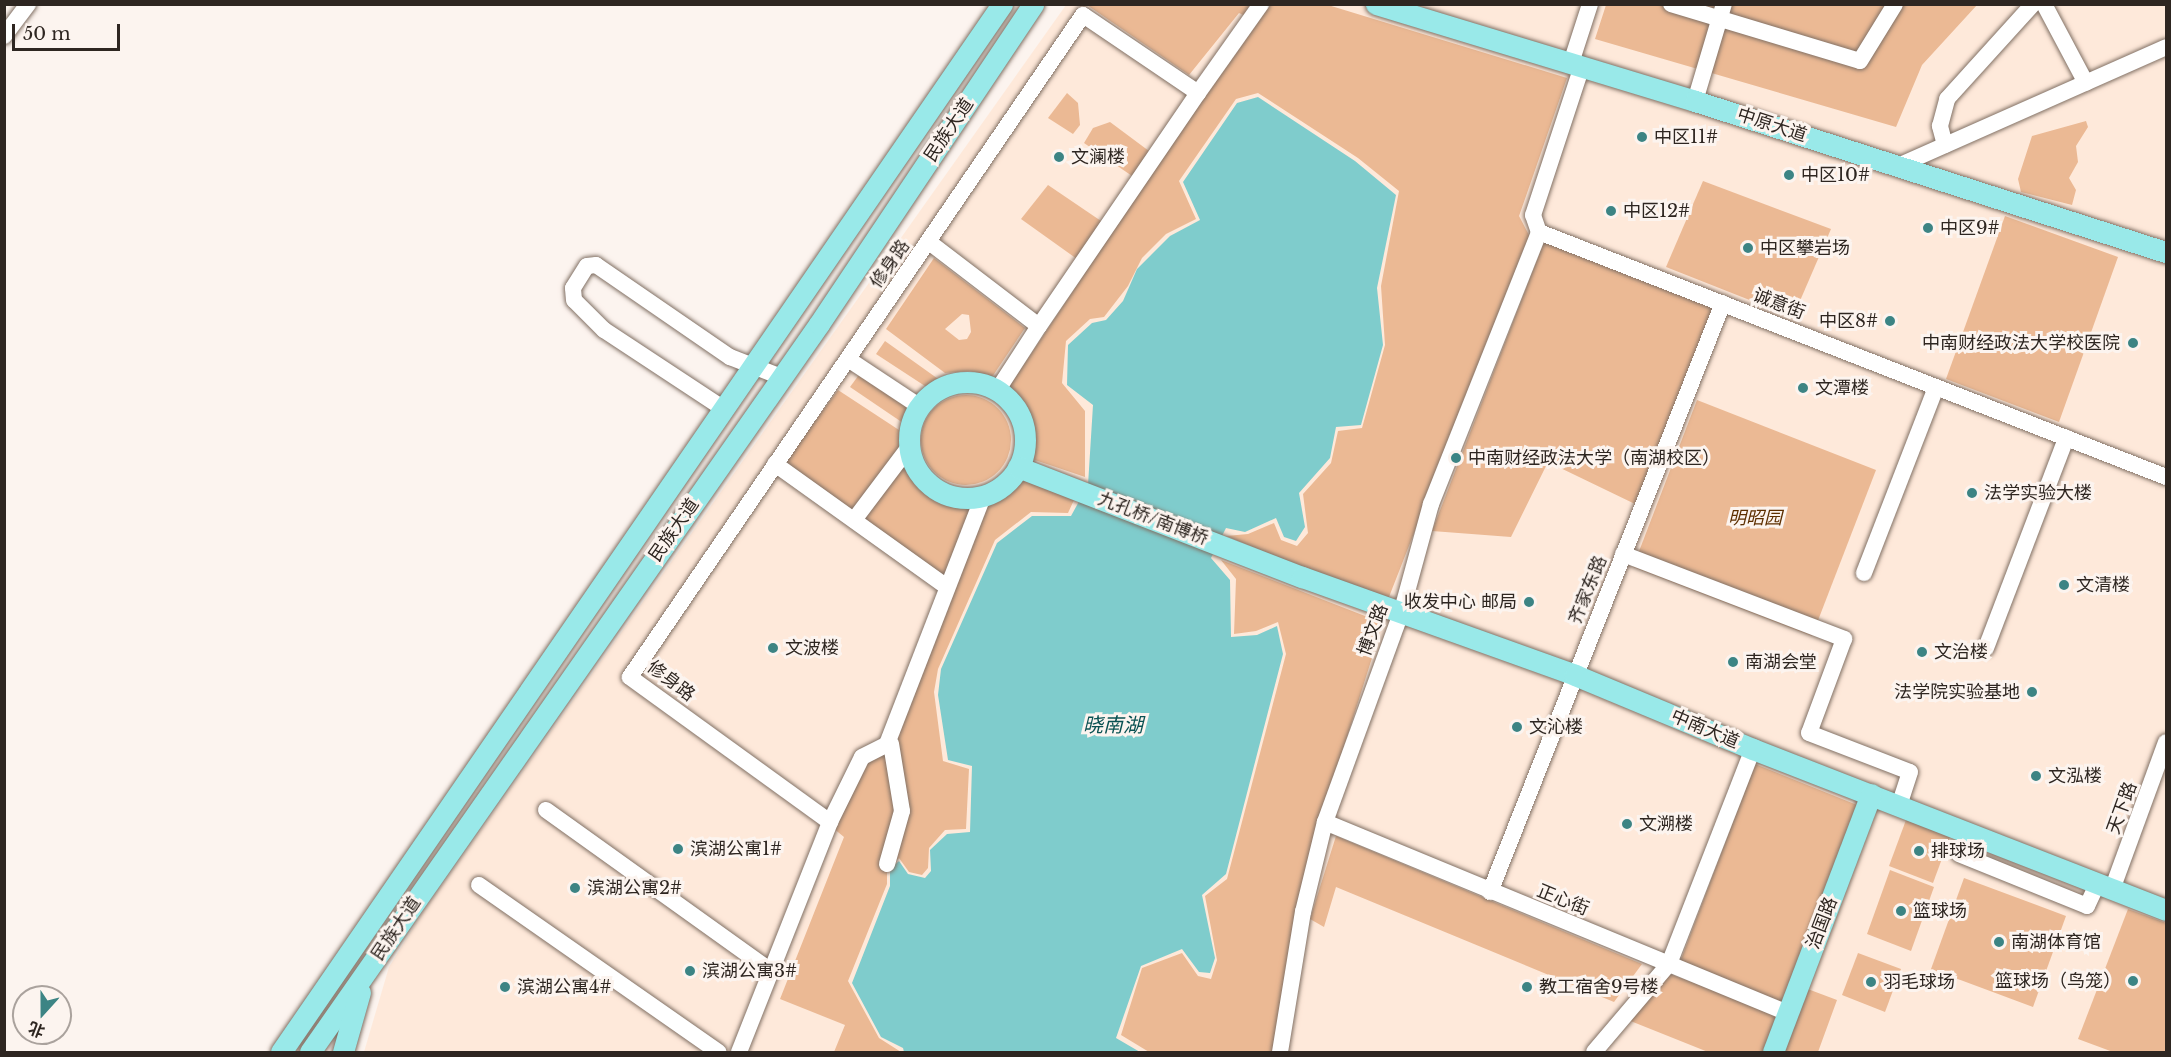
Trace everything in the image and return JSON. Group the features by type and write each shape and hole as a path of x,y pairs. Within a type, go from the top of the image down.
{"main road":[{"name":"民族大道","path":"281,1053 1002,4"},
{"name":"民族大道","path":"310,1053 781,377 1033,4"},
{"name":"中原大道","path":"1376,4 1695,101 2166,252"},
{"path":"972,383 997,391 1011,402 1023,426 1025,444 1018,467 1008,482 983,496 957,498 931,487 915,466 909,447 910,427 919,406 946,386 972,383"},
{"name":"九孔桥/南博桥","path":"1018,467 1241,554"},
{"name":"中南大道","path":"1241,554 1402,610 1575,675 1753,749 2106,884 2166,910"},
{"name":"治国路","path":"1773,1053 1871,794"},
{"path":"343,1053 364,978"}],"street":[{"path":"4,36 28,4"},
{"path":"997,391 1039,326 1261,4"},
{"path":"1539,231 1533,215 1577,65 1590,4"},
{"path":"1671,4 1722,12 1860,61 1895,4"},
{"path":"1945,145 1940,126 1947,99 2033,4"},
{"path":"2044,4 2086,83"},
{"path":"1695,101 1722,12"},
{"name":"修身路","path":"830,822 630,677 1083,15 1198,93"},
{"path":"1898,166 2166,47"},
{"name":"诚意街","path":"1539,231 2166,477"},
{"name":"博文路","path":"1280,1053 1303,912 1325,822 1402,610 1431,504 1539,231"},
{"path":"929,242 1039,326"},
{"path":"724,409 604,330 574,300 573,288 586,266 596,265 730,357 755,364 781,377"},
{"name":"齐家东路","path":"1490,892 1723,303"},
{"path":"848,358 919,406"},
{"path":"1864,573 1936,387"},
{"path":"1986,648 2066,438"},
{"path":"854,520 909,447"},
{"path":"775,464 947,587"},
{"path":"740,1053 830,822 862,757 887,744 983,496"},
{"path":"1623,554 1844,639 1809,733 1910,772 1899,805"},
{"name":"天下路","path":"1959,854 2087,906 2106,884 2166,742"},
{"path":"887,864 902,811 891,744"},
{"path":"1594,1053 1670,964 1753,749"},
{"path":"546,810 771,971"},
{"name":"正心街","path":"1325,822 1788,1013"},
{"path":"479,885 718,1053"}],"shaded area":[{"name":"中南财经政法大学（南湖校区）","path":"1066,5 2166,5 2166,1052 364,1052 389,967 423,912"}],"green space":[{"path":"1087,5 1328,5 1567,78 1519,216 1530,237 1387,602 1226,536 1248,534 1274,523 1281,540 1297,546 1308,533 1303,494 1331,463 1338,431 1362,428 1385,345 1381,286 1399,191 1358,158 1258,93 1236,99 1179,181 1196,219 1166,234 1142,258 1128,286 1104,317 1090,319 1066,341 1062,383 1085,411 1085,477 1032,459 1036,438 1033,421 1026,404 1009,387 1207,90 1258,22 1239,13 1189,75"},
{"path":"1606,5 1977,5 1922,65 1896,127 1595,39"},
{"path":"1067,93 1078,103 1080,125 1073,134 1048,118"},
{"path":"2086,121 2088,127 2076,146 2078,162 2069,178 2076,190 2072,205 2021,192 2018,179 2032,136"},
{"path":"1110,122 1153,154 1135,178 1084,143 1093,128"},
{"name":"中区攀岩场","path":"1703,181 1831,229 1793,317 1666,267"},
{"path":"1048,185 1104,223 1077,259 1021,219"},
{"path":"2005,216 2118,257 2059,422 1946,379"},
{"path":"1544,242 1714,307 1635,504 1548,462 1511,537 1432,531"},
{"path":"934,258 1025,328 992,377 970,371 945,373 886,329","holes":["962,314 969,315 971,332 967,339 959,340 945,329"]},
{"path":"885,341 941,381 928,388 876,354"},
{"path":"861,372 912,409 906,425 850,387"},
{"path":"838,390 899,430 899,450 853,513 783,464"},
{"path":"966,395 983,399 998,408 1007,423 1011,440 1007,457 998,472 983,481 966,485 949,481 934,472 925,457 921,440 925,423 934,408 949,399"},
{"name":"明昭园","path":"1697,400 1876,470 1812,636 1633,567"},
{"path":"904,466 916,486 935,501 955,508 972,508 945,580 861,520"},
{"path":"1021,479 1074,500 1068,513 1031,512 995,540 938,669 934,692 943,761 969,769 966,829 945,830 929,848 928,868 922,875 909,872 899,858 887,870 887,884 848,981 879,1038 901,1052 834,1052 845,1025 780,999 844,837 833,828 863,763 891,744 985,506 1009,494"},
{"path":"1221,560 1383,623 1318,829 1274,1052 1149,1052 1121,1035 1142,968 1182,953 1198,976 1211,979 1217,960 1205,896 1227,879 1286,654 1278,622 1256,631 1234,634 1236,579"},
{"path":"1755,764 1872,811 1805,988 1837,1000 1818,1052 1779,1052 1796,1009 1680,962"},
{"name":"排球场","path":"1906,820 1950,837 1933,883 1889,866"},
{"path":"1336,836 1642,964 1614,1002 1336,887 1324,927 1310,919"},
{"name":"篮球场","path":"1890,870 1934,887 1911,951 1867,934"},
{"name":"南湖体育馆","path":"1964,878 2066,916 2033,1007 1931,969"},
{"name":"篮球场（鸟笼）","path":"2128,909 2166,923 2166,1052 2113,1052 2078,1039"},
{"name":"羽毛球场","path":"1858,953 1901,969 1885,1012 1842,995"},
{"path":"1656,969 1782,1015 1768,1052 1708,1052 1618,1016"}],"water":[{"name":"晓南湖","path":"1258,97 1355,161 1396,195 1377,288 1383,345 1361,425 1336,427 1330,458 1299,493 1305,527 1296,541 1284,537 1276,518 1245,532 1226,528 1211,558 1230,580 1231,637 1257,635 1277,626 1283,654 1226,874 1202,895 1215,958 1210,973 1199,972 1182,949 1141,966 1116,1038 1140,1052 904,1052 903,1048 881,1037 852,983 890,886 890,869 899,861 908,874 925,878 931,871 930,850 947,834 970,832 972,766 948,760 938,695 941,669 997,543 1032,516 1071,516 1088,485 1093,405 1067,385 1068,345 1092,323 1106,320 1123,301 1137,269 1170,236 1200,220 1183,182 1237,103"}],"place":[{"name":"中区11#","path":"1642,137"},
{"name":"文澜楼","path":"1059,157"},
{"name":"中区10#","path":"1789,175"},
{"name":"中区12#","path":"1611,211"},
{"name":"中区9#","path":"1928,228"},
{"name":"中区攀岩场","path":"1748,248"},
{"name":"中区8#","path":"1890,321"},
{"name":"中南财经政法大学校医院","path":"2133,343"},
{"name":"文潭楼","path":"1803,388"},
{"name":"中南财经政法大学（南湖校区）","path":"1456,458"},
{"name":"法学实验大楼","path":"1972,493"},
{"name":"文清楼","path":"2064,585"},
{"name":"收发中心 邮局","path":"1529,602"},
{"name":"文波楼","path":"773,648"},
{"name":"文治楼","path":"1922,652"},
{"name":"南湖会堂","path":"1733,662"},
{"name":"法学院实验基地","path":"2032,692"},
{"name":"文沁楼","path":"1517,727"},
{"name":"文泓楼","path":"2036,776"},
{"name":"文溯楼","path":"1627,824"},
{"name":"滨湖公寓1#","path":"678,849"},
{"name":"排球场","path":"1919,851"},
{"name":"滨湖公寓2#","path":"575,888"},
{"name":"篮球场","path":"1901,911"},
{"name":"南湖体育馆","path":"1999,942"},
{"name":"滨湖公寓3#","path":"690,971"},
{"name":"篮球场（鸟笼）","path":"2133,981"},
{"name":"羽毛球场","path":"1871,982"},
{"name":"滨湖公寓4#","path":"505,987"},
{"name":"教工宿舍9号楼","path":"1527,987"}]}
